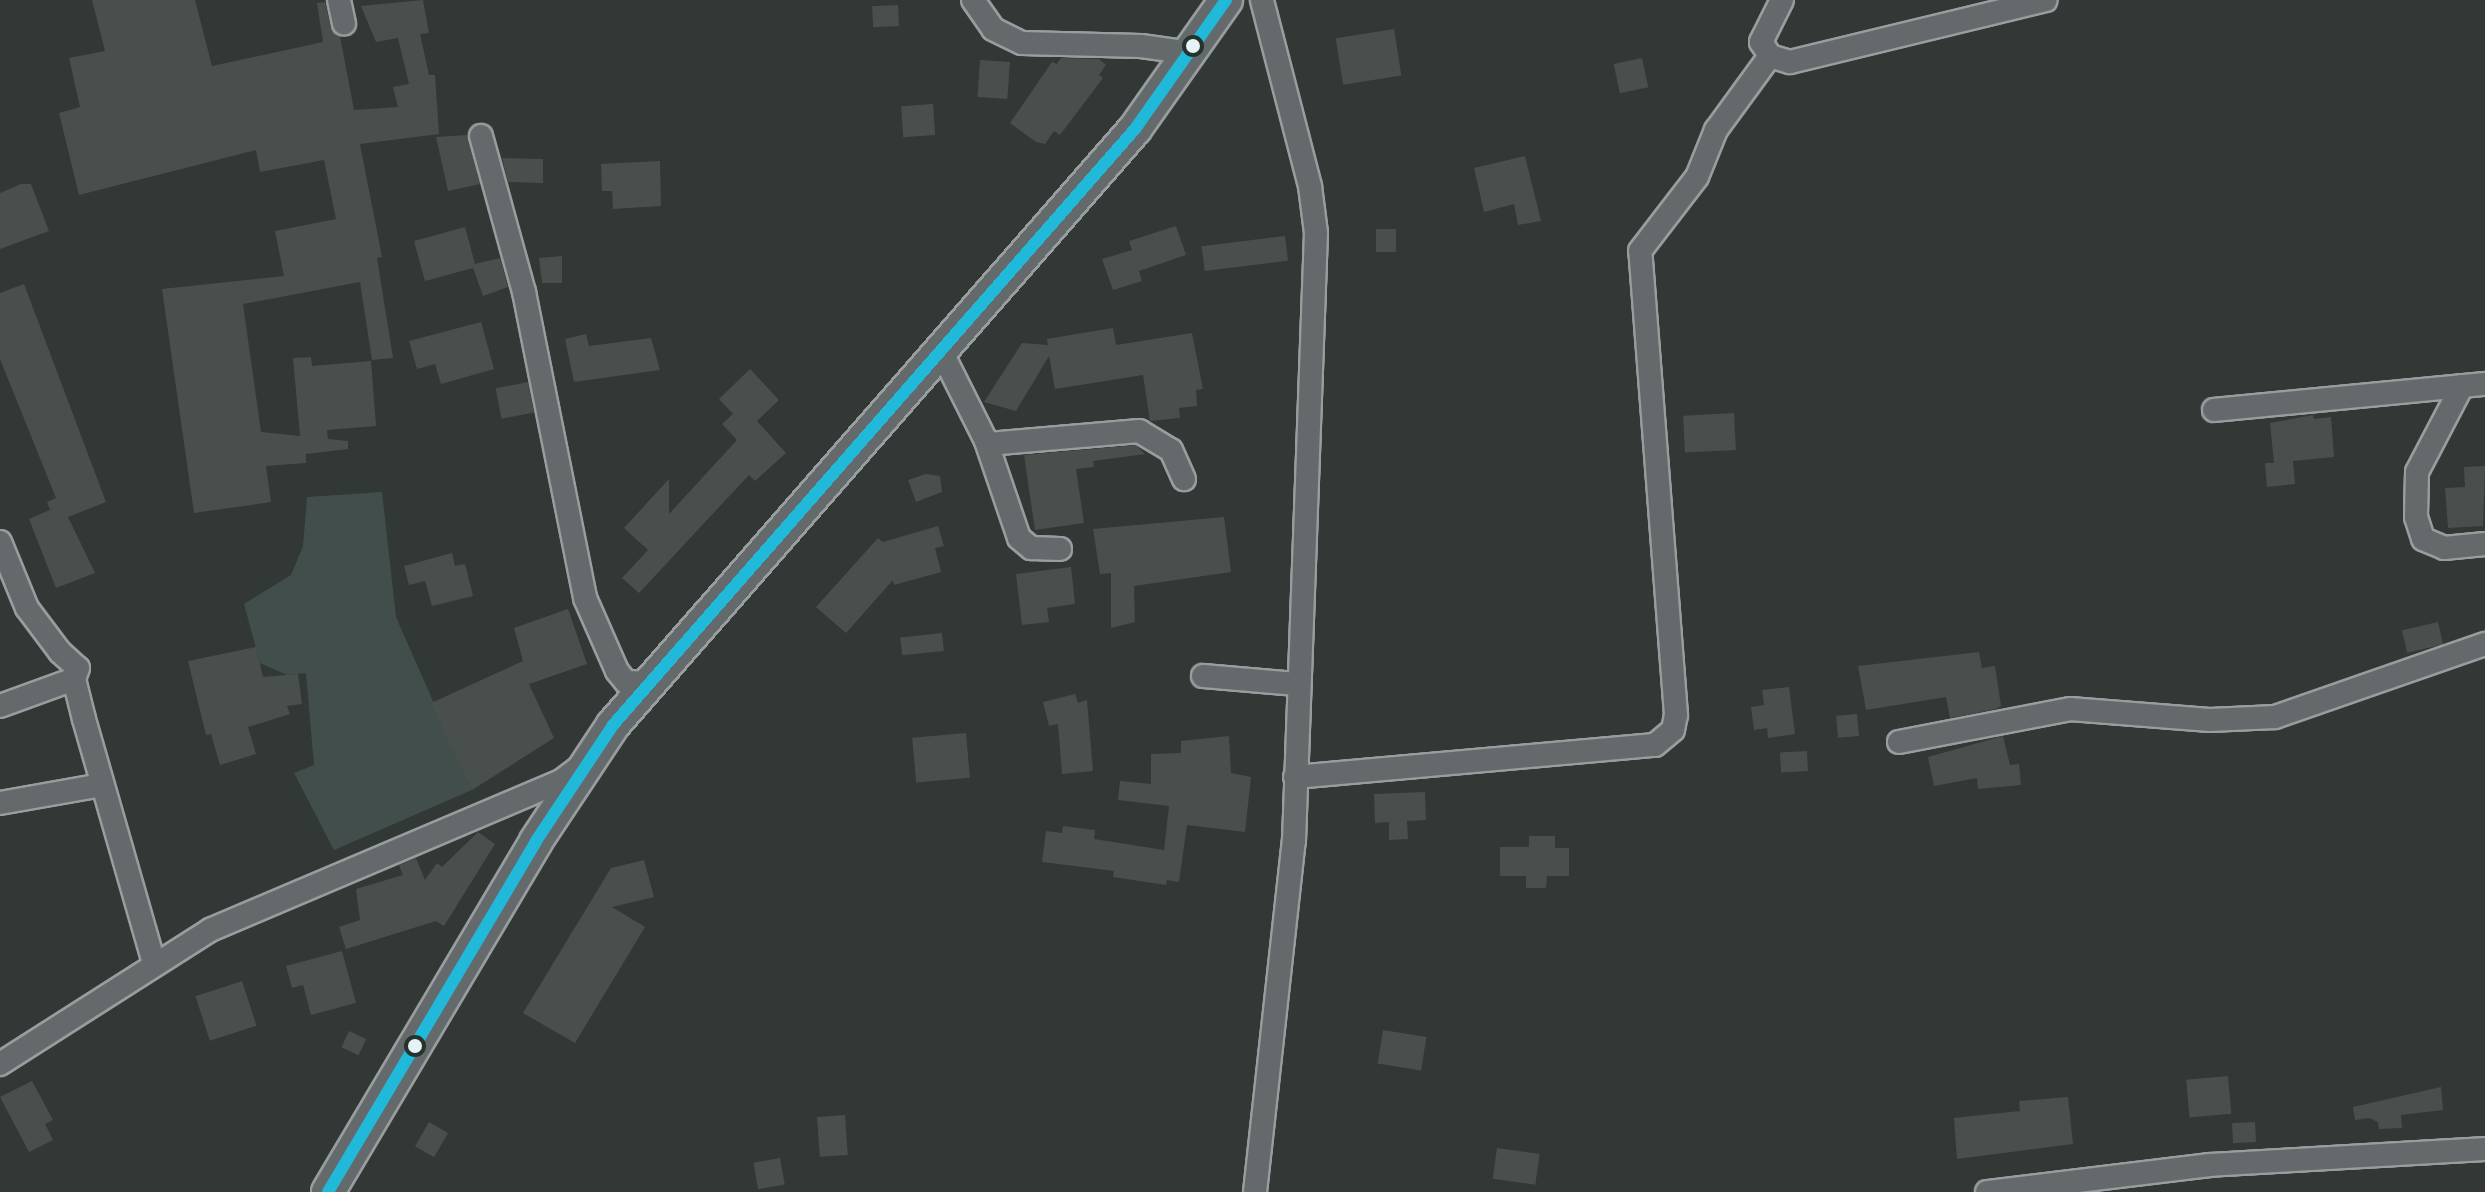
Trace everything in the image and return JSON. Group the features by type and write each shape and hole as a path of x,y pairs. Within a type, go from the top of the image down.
{"main road":[{"path":"328,1192 591,759 649,683 942,353 1135,129 1226,0"}],"street":[{"path":"339,0 344,23"},
{"path":"973,0 993,29 1022,43 1141,46 1191,53"},
{"path":"1255,1192 1286,931 1316,233 1310,186 1262,0"},
{"path":"1782,0 1761,42 1770,56 1779,61 1802,59 2046,0"},
{"path":"1295,777 1655,745 1673,730 1676,715 1640,251 1697,177 1716,130 1770,56"},
{"path":"481,136 528,306 585,598 617,671 626,682 649,683"},
{"path":"942,353 988,444 1019,538 1031,548 1060,549"},
{"path":"2214,410 2485,384"},
{"path":"2462,386 2417,472 2416,517 2423,539 2444,548 2485,544"},
{"path":"988,444 1139,431 1171,450 1184,479"},
{"path":"0,542 27,608 60,652 78,668 74,679 154,963"},
{"path":"1899,742 2070,709 2210,720 2275,717 2485,644"},
{"path":"1203,676 1297,684"},
{"path":"0,706 74,679"},
{"path":"0,1064 210,930 561,781 591,759"},
{"path":"0,803 102,785"},
{"path":"1987,1192 2209,1165 2485,1149"}],"shaded area":[{"path":"382,492 396,617 472,790 334,850 294,773 314,765 306,673 287,675 260,663 244,604 291,575 303,546 307,497"}],"building":[{"path":"92,0 195,0 212,66 323,42 317,3 325,2 331,27 340,36 354,110 398,107 393,87 409,84 398,38 376,42 361,6 423,0 429,33 420,34 429,75 435,75 439,134 360,144 382,257 377,258 393,358 372,360 360,282 243,304 261,432 300,436 293,358 311,357 312,366 371,361 376,426 327,430 328,439 348,441 348,449 306,454 306,463 266,466 271,502 194,513 162,289 284,276 275,231 336,219 324,160 260,172 256,150 79,195 59,113 80,107 69,58 105,51"},
{"path":"898,5 899,26 873,27 872,6"},
{"path":"1394,29 1401,75 1343,85 1336,38"},
{"path":"1061,58 1099,59 1106,65 1099,75 1103,78 1060,135 1054,131 1045,144 1036,142 1010,123 1052,62 1057,64"},
{"path":"1642,58 1648,87 1620,93 1614,64"},
{"path":"980,60 1010,62 1007,99 977,97"},
{"path":"933,104 935,135 903,137 901,106"},
{"path":"467,135 480,184 448,191 436,137"},
{"path":"1525,156 1541,221 1518,225 1514,204 1484,212 1474,168"},
{"path":"502,158 543,159 543,183 508,182"},
{"path":"660,161 661,206 613,209 612,191 602,191 601,164"},
{"path":"21,184 31,184 49,231 0,249 0,193"},
{"path":"1176,226 1186,255 1139,271 1142,281 1113,290 1102,259 1132,250 1129,241"},
{"path":"465,227 475,264 500,258 508,287 483,296 473,268 425,281 414,241"},
{"path":"1376,229 1396,229 1396,252 1376,252"},
{"path":"1285,236 1288,261 1205,271 1202,246"},
{"path":"562,256 562,283 542,283 539,258"},
{"path":"24,284 106,502 68,517 95,573 56,588 29,519 50,510 47,502 56,498 0,359 0,293"},
{"path":"481,322 494,369 441,384 435,364 417,369 409,341"},
{"path":"1113,328 1116,345 1192,333 1203,389 1196,390 1197,406 1179,408 1180,418 1150,421 1143,375 1055,389 1049,356 1016,411 984,402 1022,343 1048,345 1047,339"},
{"path":"586,334 589,346 651,338 660,370 574,382 565,339"},
{"path":"750,369 779,400 757,421 786,453 755,481 749,475 639,593 622,578 648,550 624,528 669,479 669,514 737,440 722,424 733,414 719,399"},
{"path":"528,382 534,412 502,419 496,388"},
{"path":"1734,413 1736,450 1685,453 1683,416"},
{"path":"2313,415 2314,419 2331,417 2334,457 2293,461 2295,484 2267,487 2265,463 2274,463 2270,423"},
{"path":"1136,445 1145,454 1093,461 1094,467 1076,469 1084,523 1035,530 1024,455"},
{"path":"2485,466 2483,526 2448,528 2445,488 2465,487 2464,467"},
{"path":"926,474 940,476 942,492 916,502 908,480"},
{"path":"1224,517 1231,572 1134,586 1135,622 1111,628 1111,573 1100,574 1093,529"},
{"path":"938,526 944,546 935,548 941,572 894,585 893,580 846,633 816,607 878,538 883,542"},
{"path":"452,553 455,566 465,564 473,596 432,606 425,581 409,585 404,566"},
{"path":"1071,567 1075,604 1047,608 1049,622 1022,625 1016,574"},
{"path":"568,609 587,664 529,684 554,738 472,790 431,703 523,661 514,628"},
{"path":"2438,622 2443,644 2407,653 2402,630"},
{"path":"942,633 944,651 902,655 900,637"},
{"path":"256,647 263,677 298,674 302,704 287,706 290,714 248,727 256,754 220,765 211,734 206,735 188,661"},
{"path":"1979,652 1982,668 1995,666 2001,706 1996,709 1950,718 1946,697 1866,710 1858,666"},
{"path":"1789,687 1795,734 1768,738 1767,728 1754,730 1751,707 1764,705 1762,690"},
{"path":"1075,694 1078,703 1087,700 1093,771 1062,774 1058,724 1049,726 1043,702"},
{"path":"1857,714 1859,736 1838,738 1836,716"},
{"path":"966,733 970,778 916,783 912,738"},
{"path":"1229,736 1231,773 1251,777 1245,832 1187,825 1179,882 1167,880 1166,885 1113,877 1114,871 1042,862 1046,831 1062,833 1063,826 1095,830 1094,839 1164,850 1169,806 1118,800 1120,781 1151,784 1151,754 1181,753 1181,741"},
{"path":"2003,736 2010,765 2019,764 2021,785 1978,789 1977,778 1934,786 1928,757"},
{"path":"1807,751 1808,771 1781,772 1780,752"},
{"path":"1425,792 1426,820 1407,821 1408,839 1389,840 1389,822 1375,823 1374,794"},
{"path":"478,832 495,844 444,926 436,921 346,949 339,927 360,920 356,889 403,875 399,865 416,858 425,880 437,863 442,867"},
{"path":"1529,836 1555,836 1555,848 1569,848 1569,876 1547,876 1546,888 1526,888 1526,876 1500,876 1500,847 1529,847"},
{"path":"644,860 654,897 612,907 645,927 575,1043 523,1013 611,868"},
{"path":"342,951 356,1003 311,1015 303,985 292,988 286,966"},
{"path":"242,981 257,1026 210,1041 195,996"},
{"path":"1383,1030 1426,1037 1421,1070 1378,1064"},
{"path":"349,1031 366,1039 359,1055 341,1047"},
{"path":"2228,1076 2231,1114 2189,1118 2186,1080"},
{"path":"32,1081 53,1120 45,1124 53,1140 29,1152 0,1097"},
{"path":"2441,1087 2443,1110 2401,1115 2402,1128 2379,1129 2378,1122 2369,1118 2355,1120 2353,1107"},
{"path":"2068,1097 2073,1144 1957,1159 1954,1118 2020,1111 2019,1101"},
{"path":"845,1115 848,1155 820,1157 817,1117"},
{"path":"429,1122 448,1133 434,1157 415,1146"},
{"path":"2255,1122 2256,1142 2233,1143 2232,1123"},
{"path":"1497,1148 1540,1154 1535,1185 1493,1179"},
{"path":"780,1158 785,1185 758,1189 753,1163"}],"transit line":[{"path":"328,1192 536,841 613,725 1135,129 1226,0"}]}
